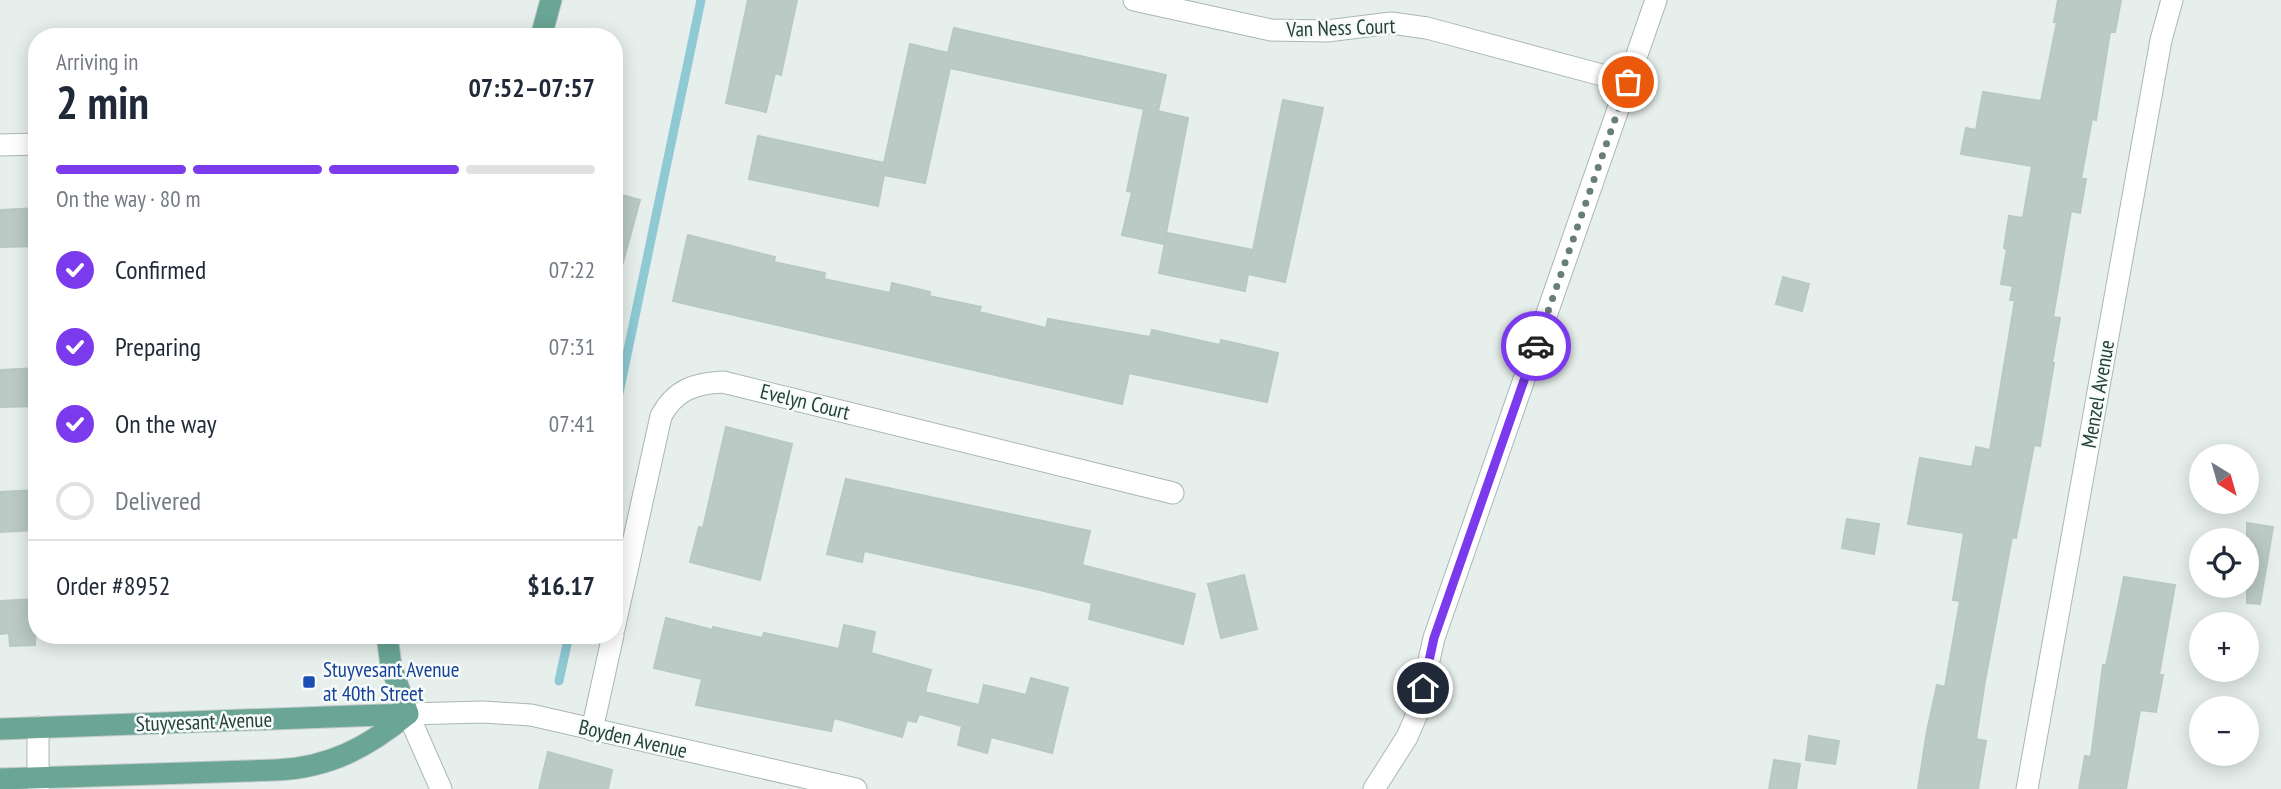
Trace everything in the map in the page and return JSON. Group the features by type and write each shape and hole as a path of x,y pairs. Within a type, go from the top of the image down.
{"main road":[{"path":"543,28 551,0"},
{"path":"0,779 38,783 286,770 314,766 367,746 408,715 391,666 388,644"},
{"name":"Stuyvesant Avenue","path":"0,729 408,715"}],"street":[{"name":"Van Ness Court","path":"1134,0 1271,30 1327,31 1391,23 1427,28 1628,82"},
{"path":"1374,789 1407,737 1417,714 1434,638 1656,0"},
{"name":"Menzel Avenue","path":"2027,789 2161,40 2172,0"},
{"path":"0,145 28,144"},
{"name":"Evelyn Court","path":"623,588 661,416 669,402 685,389 703,383 723,382 1173,493"},
{"path":"592,730 611,644"},
{"name":"Boyden Avenue","path":"408,715 507,712 856,789"},
{"path":"408,715 441,789"},
{"path":"38,727 38,783"}],"building":[{"path":"748,0 797,0 781,75 775,73 766,112 726,103"},
{"path":"2058,0 2121,0 2115,32 2110,32 2096,120 2092,119 2081,179 2086,179 2080,213 2071,211 2053,317 2060,318 2040,446 2034,445 2016,538 2012,537 1985,681 1976,739 1986,741 1978,789 1918,789 1937,685 1945,687 1960,601 1953,600 1964,533 1908,524 1917,473 1920,458 1972,467 1976,447 1990,450 2015,300 2010,300 2013,286 2001,284 2007,249 2004,248 2009,216 2023,218 2032,166 1961,154 1966,128 1976,130 1983,92 2041,101 2057,22 2054,22"},
{"path":"954,28 1166,75 1158,111 1188,118 1164,244 1122,235 1132,192 1127,191 1144,109 950,68 925,183 884,175 878,206 749,179 758,136 884,163 910,44 948,53"},
{"path":"1283,100 1323,108 1285,282 1248,274 1245,291 1159,273 1167,233 1253,250"},
{"path":"623,195 640,200 623,262"},
{"path":"28,208 28,246 0,247 0,210"},
{"path":"688,235 775,257 774,262 825,273 824,279 890,293 892,283 930,292 929,296 981,307 979,312 1046,328 1048,319 1150,337 1152,330 1220,345 1221,340 1278,353 1267,402 1129,373 1122,404 673,301"},
{"path":"1783,277 1809,284 1802,311 1776,304"},
{"path":"28,368 28,406 0,407 0,370"},
{"path":"726,427 792,444 760,580 690,562 699,527 703,528"},
{"path":"846,479 1090,531 1082,565 1195,594 1183,644 1089,619 1092,603 864,551 862,562 827,554"},
{"path":"28,490 28,530 0,532 0,492"},
{"path":"1847,519 1879,524 1874,554 1842,548"},
{"path":"2247,523 2273,527 2260,604 2247,603 2247,598 2259,598 2259,528 2247,528"},
{"path":"1244,575 1257,629 1221,638 1208,584"},
{"path":"2124,577 2175,585 2159,675 2163,675 2156,712 2140,710 2126,789 2079,789 2085,756 2091,757 2103,665 2106,666"},
{"path":"28,599 28,644 35,645 10,646 9,633 0,634 0,601"},
{"path":"666,618 713,630 713,627 762,638 764,633 839,649 844,625 875,632 871,653 931,670 925,692 979,705 984,685 1026,695 1031,678 1068,688 1052,753 991,737 987,753 958,745 962,726 919,714 916,722 907,720 902,737 834,718 831,731 696,705 702,679 654,668"},
{"path":"1809,736 1839,741 1835,764 1806,760"},
{"path":"548,752 612,770 608,789 539,789"},
{"path":"1774,760 1800,764 1796,789 1769,789"}],"waterway":[{"path":"623,374 701,0"},
{"path":"559,681 567,644"}],"way so far":[{"path":"1536,346 1628,82"}],"place":[{"name":"Stuyvesant Avenue at 40th Street","path":"309,682"}],"route":[{"path":"1423,688 1434,638 1536,346"}]}
